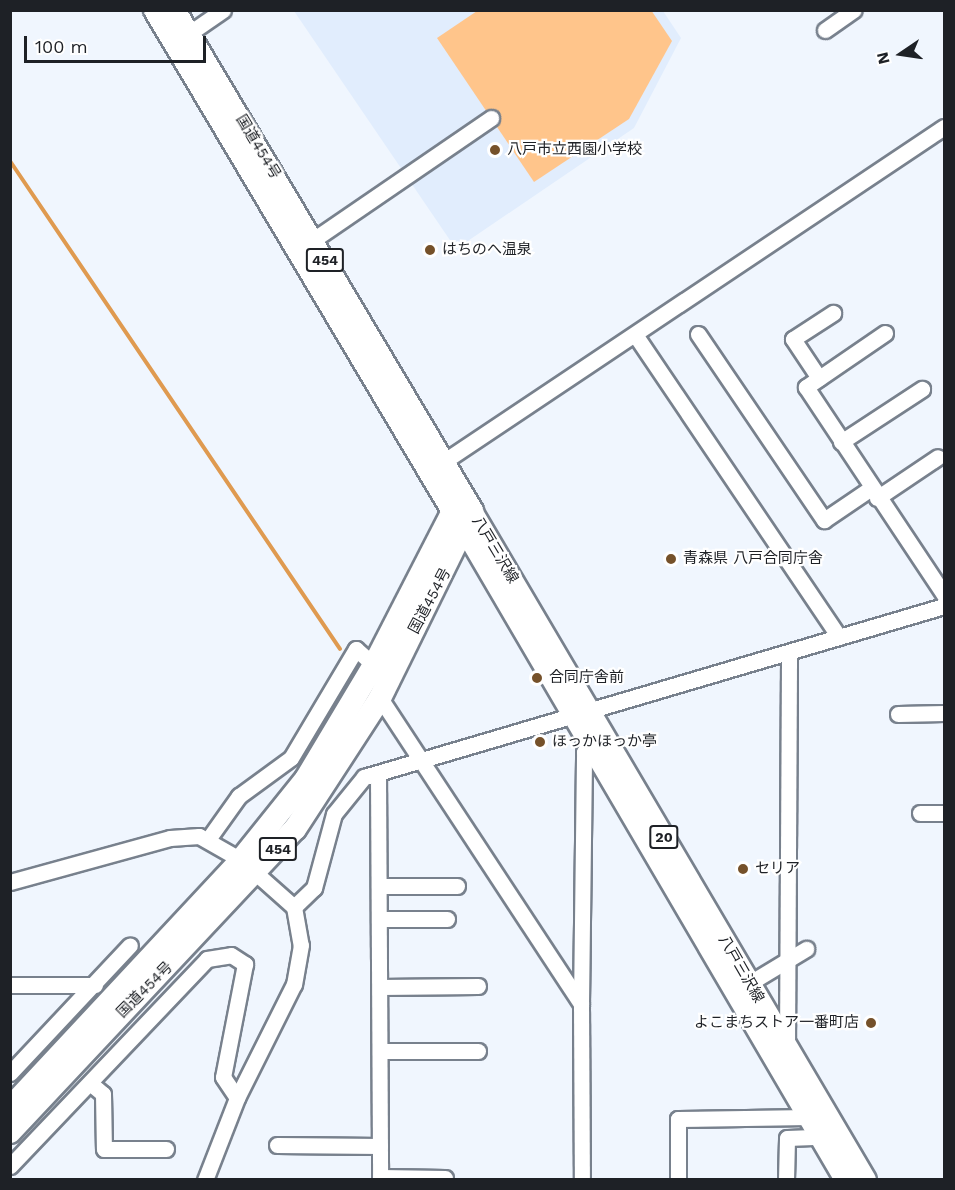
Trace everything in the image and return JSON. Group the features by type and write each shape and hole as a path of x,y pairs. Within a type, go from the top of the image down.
{"highway":[{"name":"国道454号","path":"155,10 183,38 313,240 463,518"},
{"name":"国道454号","path":"174,10 183,38 436,466"},
{"name":"国道454号","path":"10,1108 249,866 306,778 463,518"},
{"name":"国道454号","path":"10,1132 344,760 380,698 463,518"}],"main road":[{"name":"八戸三沢線","path":"463,518 583,714 742,987 809,1117 845,1179"},
{"name":"八戸三沢線","path":"583,714 590,744 742,987 787,1046 866,1179"}],"street":[{"path":"183,38 223,10"},
{"path":"825,30 854,10"},
{"path":"313,240 491,118"},
{"path":"436,466 636,336 945,127"},
{"path":"819,378 793,339 834,313"},
{"path":"885,333 806,387 874,493 945,595"},
{"path":"698,334 824,520 938,457"},
{"path":"636,336 839,638"},
{"path":"842,442 922,389"},
{"path":"294,907 314,888 334,814 356,782 378,773 945,606"},
{"path":"209,838 239,796 291,758 356,649 374,665"},
{"path":"787,1046 789,652"},
{"path":"380,698 581,1004"},
{"path":"898,714 945,713"},
{"path":"582,1179 581,1004 584,752 590,744"},
{"path":"378,773 380,1178 444,1178"},
{"path":"920,813 945,813"},
{"path":"10,882 170,838 209,838 249,866 294,907 301,945 294,984 237,1098 205,1179"},
{"path":"379,886 457,886"},
{"path":"380,919 447,919"},
{"path":"10,1073 95,985 130,945"},
{"path":"742,987 806,949"},
{"path":"10,1166 207,959 231,955 245,964 223,1077 237,1098"},
{"path":"10,985 95,985"},
{"path":"380,987 478,987"},
{"path":"380,1051 478,1051"},
{"path":"90,1083 104,1094 104,1149 166,1149"},
{"path":"678,1179 678,1119 809,1117"},
{"path":"786,1179 787,1138 820,1137"},
{"path":"277,1145 380,1146"}],"shaded area":[{"path":"651,10 672,41 629,119 534,182 437,38 477,11"},
{"name":"八戸市立西園小学校","path":"294,11 663,11 681,38 634,128 456,249"}],"waterway":[{"path":"10,161 340,649"}],"place":[{"name":"八戸市立西園小学校","path":"495,150"},
{"name":"はちのへ温泉","path":"430,250"},
{"name":"青森県 八戸合同庁舎","path":"671,559"},
{"name":"合同庁舎前","path":"537,678"},
{"name":"ほっかほっか亭","path":"540,742"},
{"name":"セリア","path":"743,869"},
{"name":"よこまちストア一番町店","path":"871,1023"}]}
